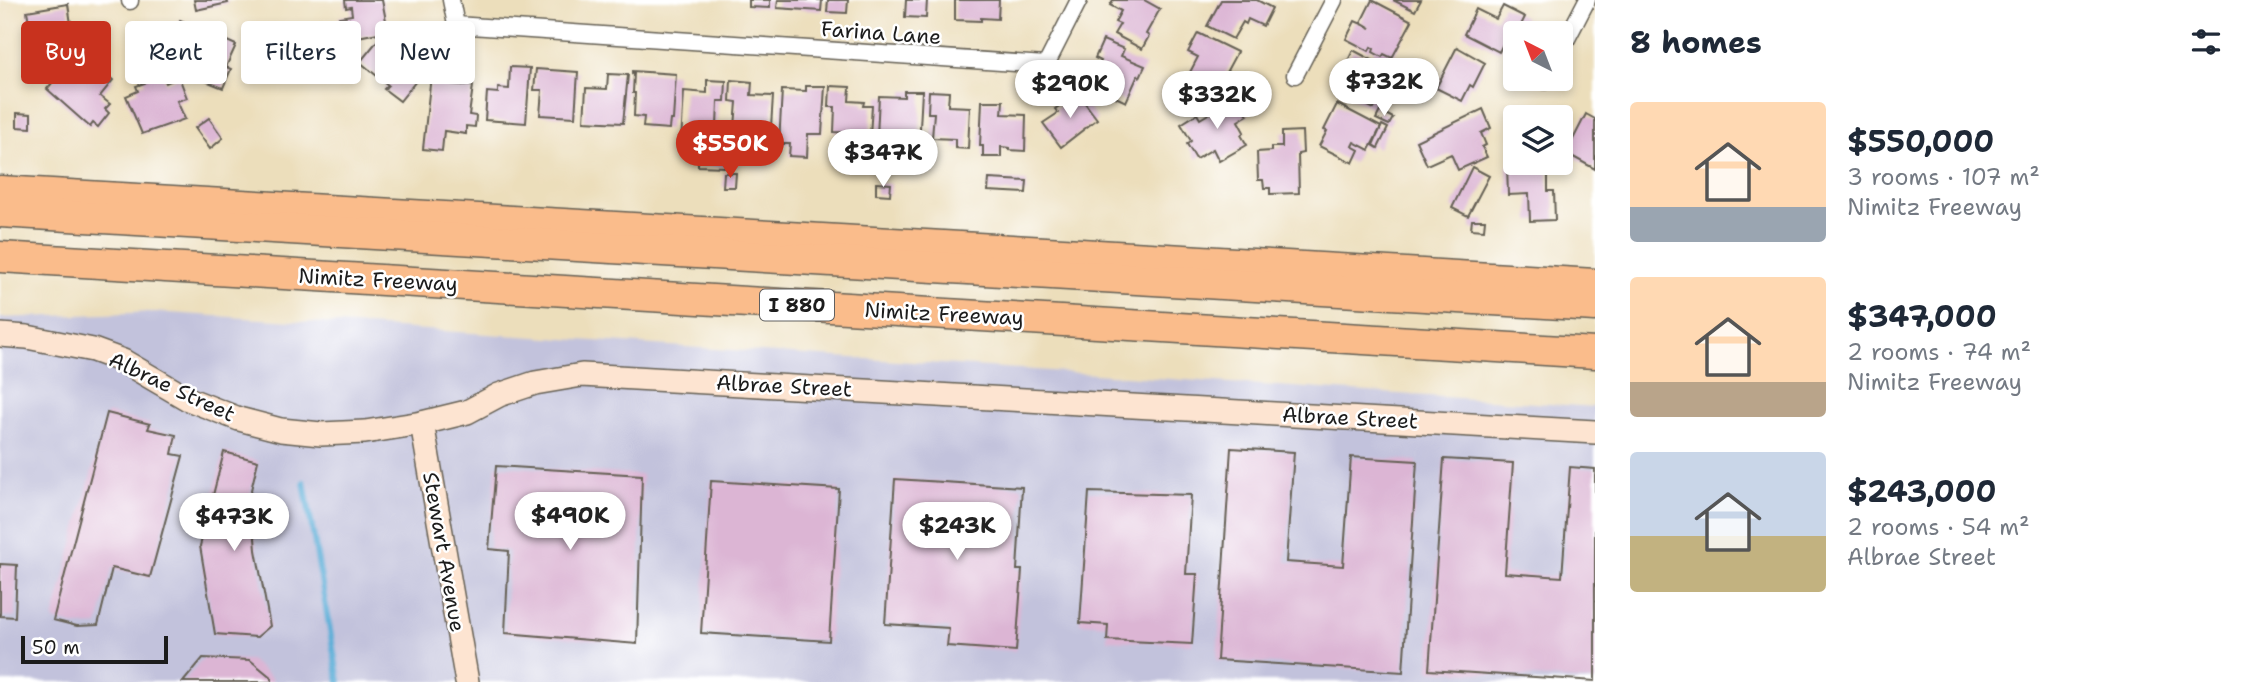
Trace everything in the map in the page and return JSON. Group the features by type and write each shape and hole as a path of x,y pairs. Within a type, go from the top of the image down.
{"highway":[{"path":"0,191 1595,284"},
{"name":"I 880","path":"0,212 1595,306"},
{"name":"Nimitz Freeway","path":"0,257 1595,353"}],"street":[{"name":"Farina Lane","path":"451,0 456,25 1046,65 1079,0"},
{"path":"1295,75 1334,0"},
{"path":"1573,27 1587,0"},
{"name":"Albrae Street","path":"0,335 27,337 93,350 123,361 188,399 239,419 281,430 321,434 365,432 467,412 499,395 535,383 582,375 1595,432"},
{"name":"Stewart Avenue","path":"422,422 467,682"}],"shaded area":[{"path":"155,312 1595,407 1595,682 0,682 0,318"}],"building":[{"path":"194,0 227,0 228,3 196,10"},
{"path":"345,0 382,0 386,21 375,21 375,34 361,36 361,21 340,21 339,17 352,15 351,7 346,8"},
{"path":"749,0 770,0 770,8 749,7"},
{"path":"778,0 822,0 821,11 777,8"},
{"path":"828,0 848,0 847,13 827,12"},
{"path":"906,0 927,0 926,18 905,17"},
{"path":"955,0 999,0 998,19 955,20"},
{"path":"1113,0 1144,0 1160,9 1146,34 1149,36 1142,49 1114,34 1120,24 1115,22 1121,11 1110,5"},
{"path":"1221,0 1257,0 1272,8 1263,26 1248,19 1246,24 1243,22 1233,39 1207,26"},
{"path":"1372,0 1412,21 1392,58 1384,54 1382,57 1373,52 1371,47 1369,51 1346,39 1355,21 1371,28 1361,22"},
{"path":"1393,0 1421,0 1415,11"},
{"path":"68,4 71,21 29,21 27,11"},
{"path":"1503,6 1525,17 1523,21 1503,21 1503,44 1499,52 1464,34 1476,9 1496,19"},
{"path":"1198,33 1237,52 1216,91 1199,82 1196,86 1190,82 1192,78 1188,76 1198,57 1188,52"},
{"path":"1103,40 1124,49 1121,56 1145,66 1126,102 1090,85 1101,61 1095,58"},
{"path":"227,41 236,45 227,65"},
{"path":"375,44 375,74 361,61"},
{"path":"1457,47 1485,63 1473,87 1470,85 1462,101 1436,88"},
{"path":"1353,50 1389,69 1382,82 1387,84 1374,109 1339,91 1350,69 1345,67"},
{"path":"510,67 530,68 526,123 485,120 487,92 498,93 498,88 509,89"},
{"path":"536,69 578,72 575,117 540,115 542,90 534,90"},
{"path":"632,71 676,74 673,120 670,120 669,129 643,127 644,117 634,116"},
{"path":"608,74 628,75 623,123 584,121 586,88 607,89"},
{"path":"707,80 726,81 725,101 718,101 717,126 695,125 694,143 681,142 684,91 707,93"},
{"path":"731,80 752,82 751,95 773,96 770,142 751,141 752,128 735,127 737,102 730,101"},
{"path":"51,84 110,84 100,96 110,104 105,109 109,113 98,127 93,123 90,127 47,89"},
{"path":"182,84 187,98 177,101 185,119 142,134 126,96 138,91 136,86"},
{"path":"414,84 400,101 384,89 388,85"},
{"path":"430,84 473,86 469,115 476,116 475,127 466,126 466,134 444,131 442,151 423,149"},
{"path":"806,86 825,86 822,134 808,134 807,157 789,156 790,144 779,144 782,90 806,91"},
{"path":"830,86 850,87 849,101 864,102 863,106 872,106 867,145 854,145 855,133 834,132 835,107 829,107"},
{"path":"904,91 922,91 919,146 904,146 905,139 877,137 879,96 904,97"},
{"path":"929,91 949,92 948,106 970,107 968,149 955,148 955,139 932,138 934,113 928,113"},
{"path":"1076,94 1097,119 1061,147 1043,123 1058,113 1055,109"},
{"path":"1237,97 1248,115 1238,121 1244,132 1241,135 1247,145 1219,161 1213,149 1196,159 1187,144 1191,141 1181,124 1197,114 1200,119"},
{"path":"982,101 1003,101 1002,114 1026,115 1025,151 1001,147 1001,157 983,157 983,146 980,146"},
{"path":"1337,104 1381,127 1369,150 1354,142 1352,146 1359,150 1353,163 1319,146"},
{"path":"1483,109 1491,128 1481,133 1486,145 1482,147 1487,157 1458,170 1451,154 1427,165 1416,141"},
{"path":"1380,111 1393,118 1389,125 1376,119"},
{"path":"17,113 31,114 31,128 17,127"},
{"path":"1586,114 1595,119 1595,169 1573,157 1573,139"},
{"path":"209,118 223,138 210,149 195,128"},
{"path":"1382,125 1388,128 1378,148 1373,145"},
{"path":"1302,131 1303,153 1298,154 1299,193 1270,194 1270,188 1264,188 1263,180 1258,180 1257,152 1271,151 1271,147 1282,147 1282,132"},
{"path":"887,148 900,149 900,158 886,158"},
{"path":"698,150 725,151 725,167 698,166"},
{"path":"1472,167 1489,176 1468,216 1452,208"},
{"path":"724,173 736,173 735,187 723,187"},
{"path":"1507,175 1548,175 1548,191 1554,191 1555,220 1530,221 1529,194 1508,195"},
{"path":"989,179 1027,181 1026,193 988,191"},
{"path":"876,183 891,184 890,195 876,194"},
{"path":"1472,220 1485,220 1484,230 1471,229"},
{"path":"107,413 150,424 148,429 176,435 172,454 183,456 150,577 112,568 98,625 77,626 53,620"},
{"path":"1231,448 1294,452 1286,562 1343,566 1351,457 1417,461 1403,672 1217,660"},
{"path":"224,452 258,461 251,490 256,550 270,626 257,637 215,634 200,546"},
{"path":"1444,459 1513,463 1505,573 1562,577 1570,467 1595,469 1595,681 1429,670"},
{"path":"496,466 642,475 637,644 505,633 509,551 489,549"},
{"path":"895,479 1022,487 1017,570 1022,570 1016,651 947,646 949,628 885,624"},
{"path":"711,481 839,489 829,641 701,633"},
{"path":"1089,492 1191,495 1186,574 1197,574 1192,644 1107,640 1108,625 1080,623"},
{"path":"0,564 17,565 15,617 0,616"},
{"path":"203,658 250,660 272,678 272,682 183,682"}],"waterway":[{"path":"304,482 339,682"}]}
